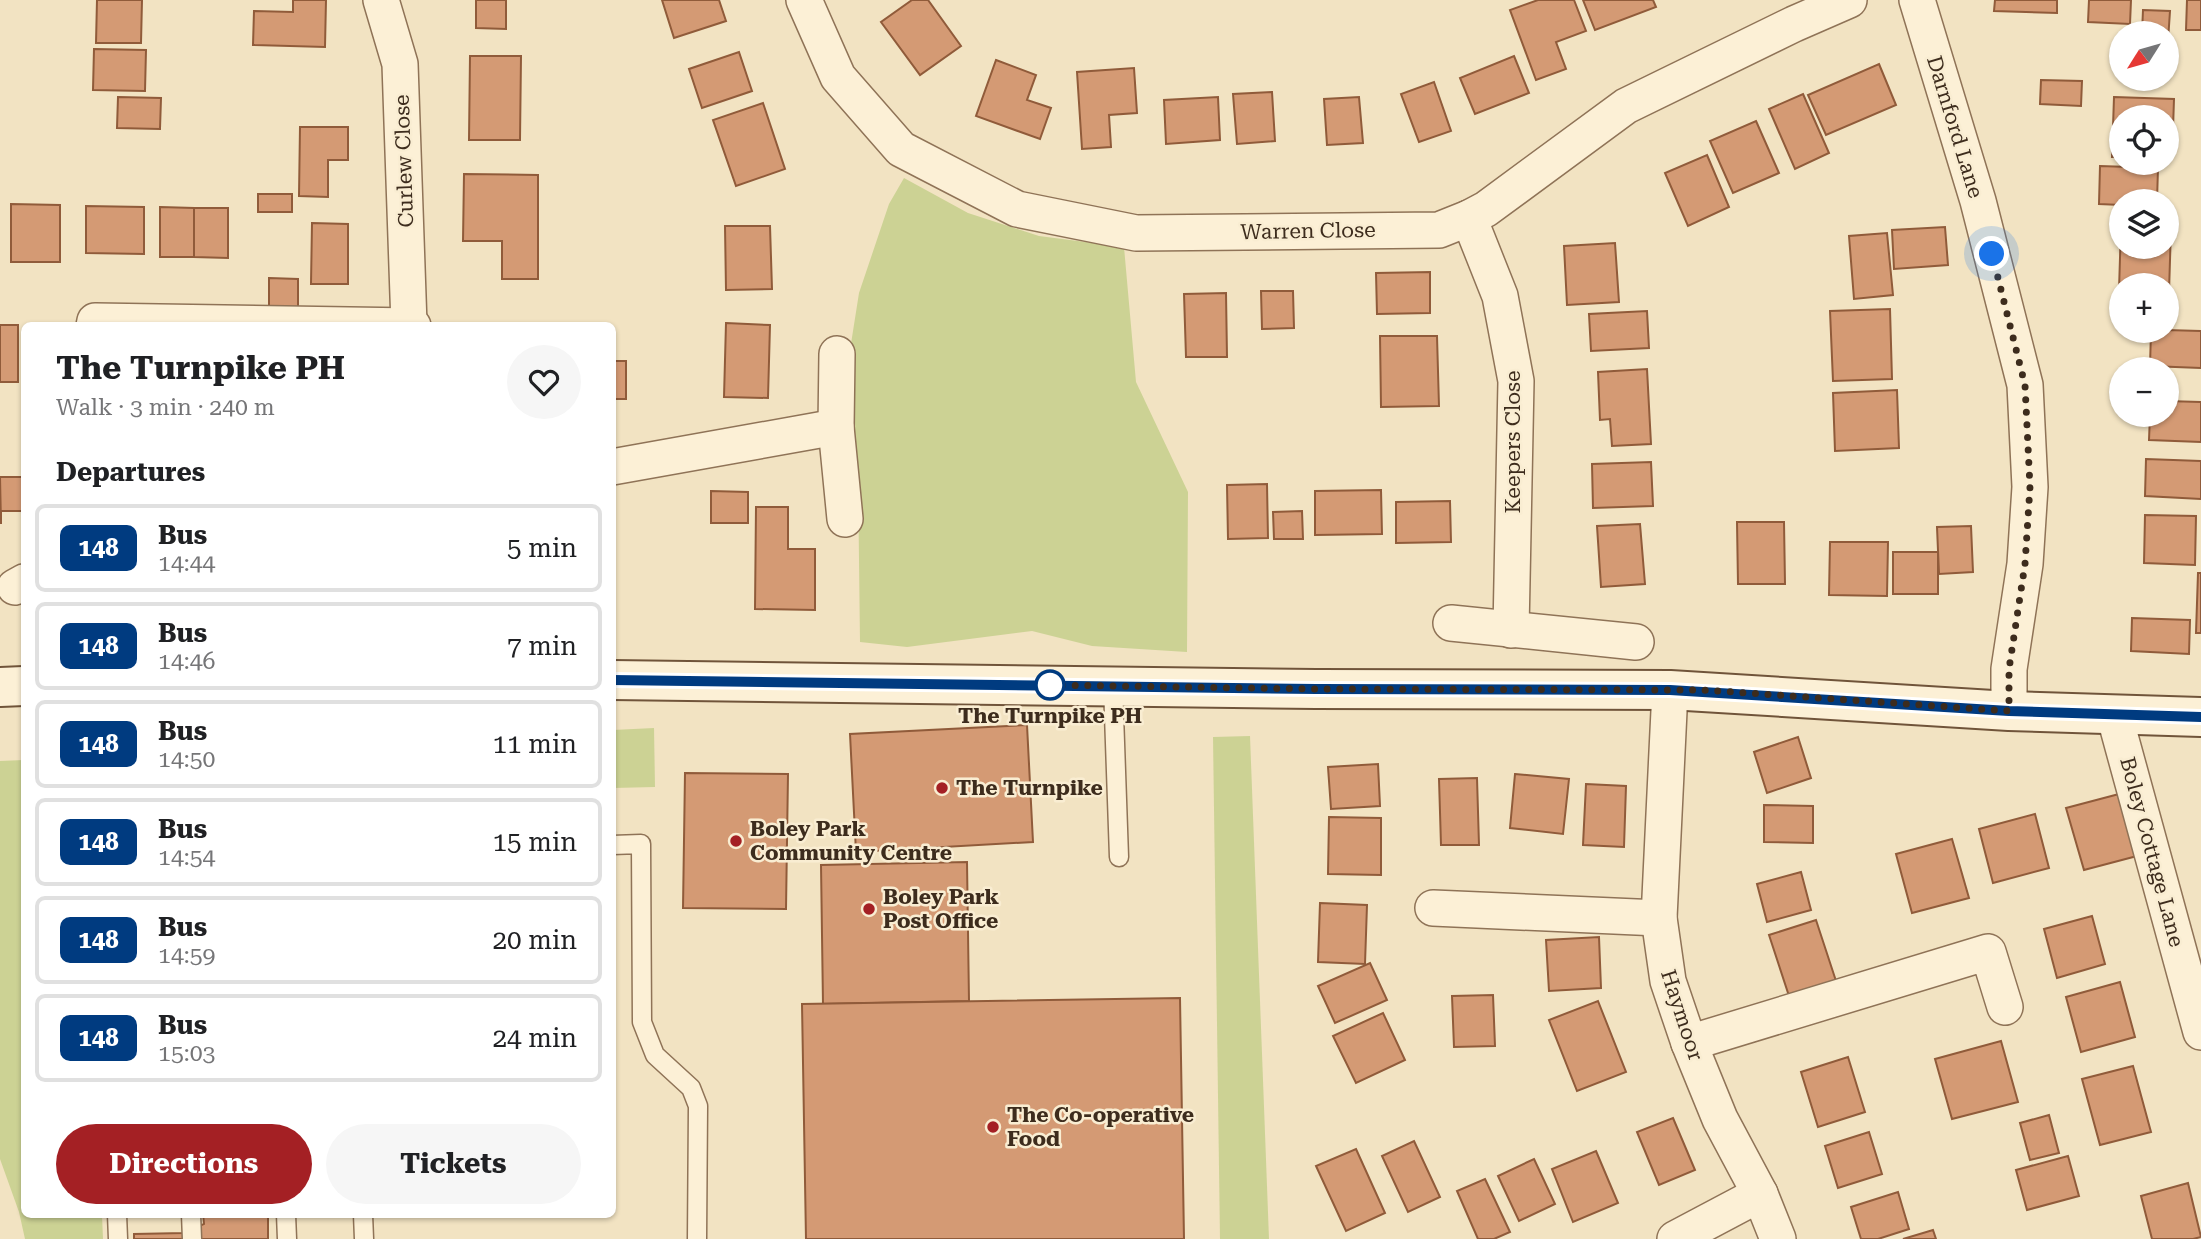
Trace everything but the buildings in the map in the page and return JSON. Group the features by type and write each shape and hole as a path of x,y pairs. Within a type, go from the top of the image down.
{"street":[{"name":"Curlew Close","path":"381,0 400,64 411,322"},
{"name":"Warren Close","path":"804,0 838,77 901,149 1017,209 1136,233 1439,230 1486,209 1626,106 1849,0"},
{"name":"Darnford Lane","path":"1917,0 1978,201 2025,385 2030,487 2025,564 2009,669 2009,711"},
{"name":"Keepers Close","path":"1469,218 1500,296 1516,381 1511,630"},
{"name":"Curlew Close","path":"95,322 174,322"},
{"path":"836,354 836,427 845,519"},
{"path":"616,466 836,427"},
{"path":"1451,624 1636,642"},
{"path":"616,680 1316,689 1670,690 2009,711 2201,717"},
{"path":"0,687 21,686"},
{"name":"Haymoor","path":"1670,690 1659,918 1668,981 1689,1043 1720,1119 1760,1194 1778,1239"},
{"name":"Boley Cottage Lane","path":"2114,713 2201,1032"},
{"path":"1433,908 1659,918"},
{"path":"1689,1043 1989,952 2005,1007"},
{"path":"1675,1239 1760,1194"}],"lane":[{"path":"1113,686 1119,857"},
{"path":"616,845 641,844 642,1022 655,1055 691,1088 698,1106 697,1239"},
{"path":"117,1218 118,1239"},
{"path":"191,1218 192,1239"},
{"path":"286,1218 287,1239"},
{"path":"363,1218 364,1239"}],"green space":[{"path":"904,178 968,213 1039,236 1124,247 1136,382 1188,492 1187,652 1092,646 1032,631 907,647 860,642 858,476 849,430 847,369 859,293 889,204"},
{"path":"654,728 655,787 616,788 616,730"},
{"path":"1250,736 1269,1239 1220,1239 1213,737"},
{"path":"21,760 21,1218 102,1218 103,1239 25,1239 19,1212 0,1159 0,761"}],"bus line":[{"name":"148","path":"616,680 1316,689 1703,690 2009,711 2201,717"}],"place":[{"name":"The Turnpike PH","path":"1050,685"},
{"name":"The Turnpike","path":"942,788"},
{"name":"Boley Park Community Centre","path":"736,841"},
{"name":"Boley Park Post Office","path":"869,909"},
{"name":"The Co-operative Food","path":"993,1127"}],"route":[{"path":"1050,685 1703,690 2009,711 2009,669 2025,564 2030,487 2025,385 1992,254"}]}
